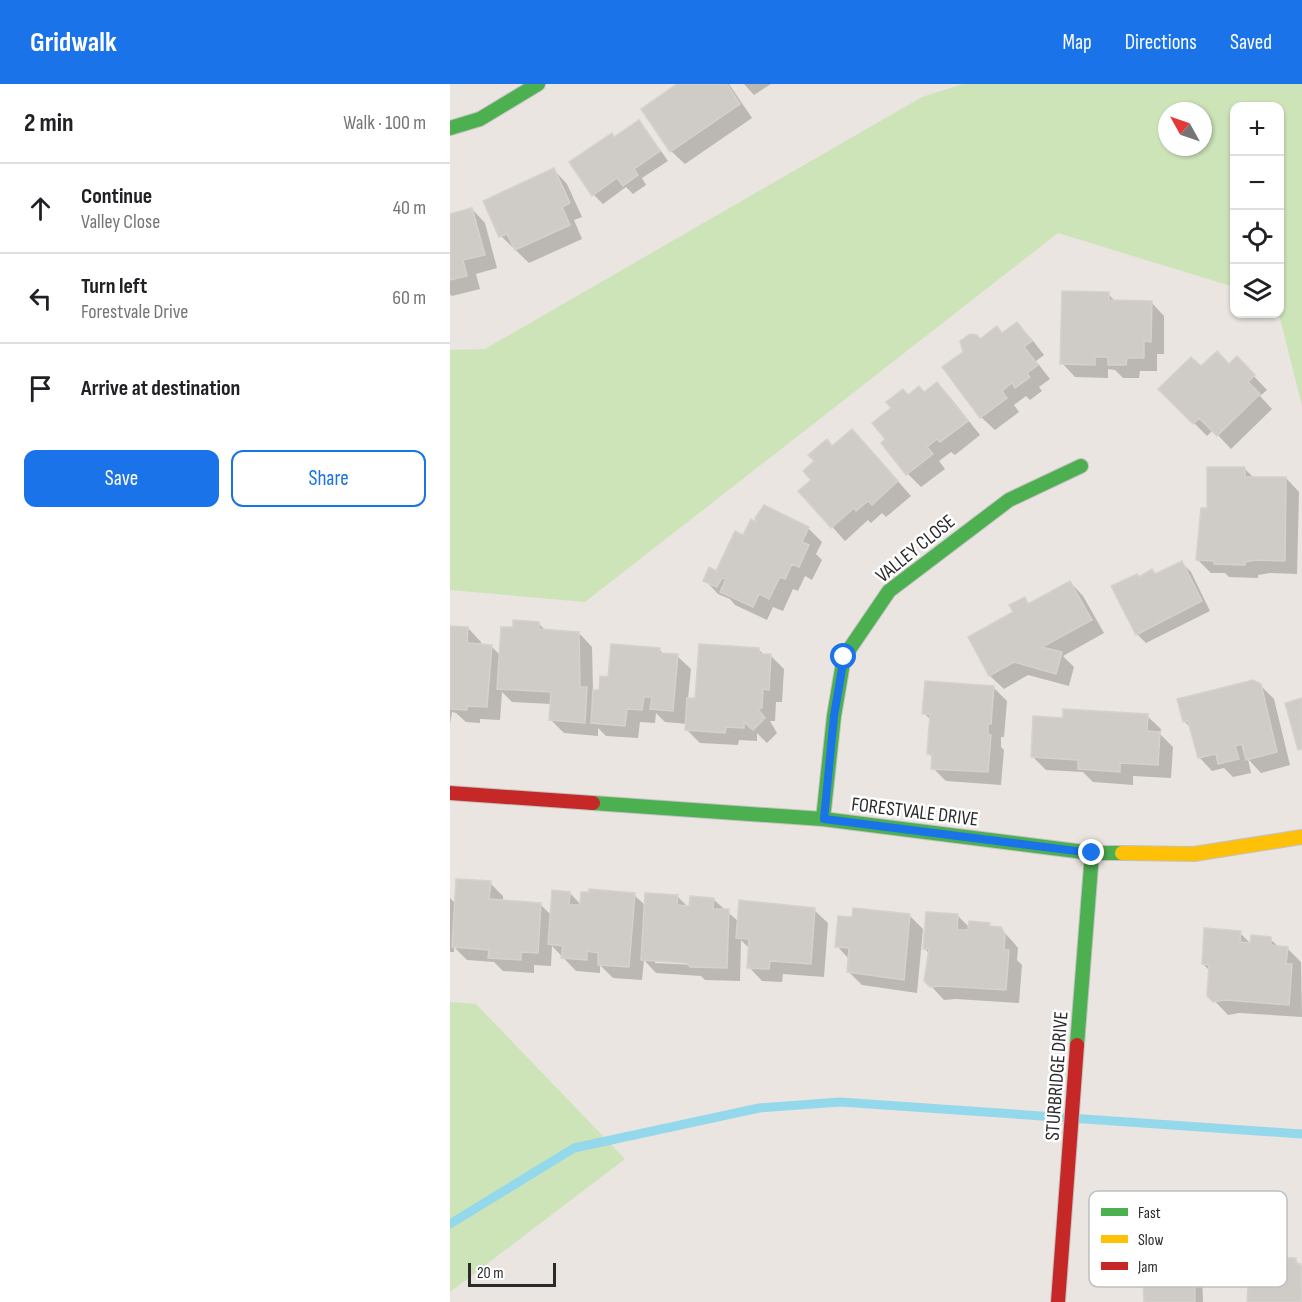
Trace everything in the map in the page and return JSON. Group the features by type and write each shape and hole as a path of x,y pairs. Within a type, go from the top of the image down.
{"street":[{"path":"450,129 480,119 538,84"},
{"name":"VALLEY CLOSE","path":"824,819 834,716 844,657 888,591 1008,500 1081,466"},
{"name":"FORESTVALE DRIVE","path":"450,793 824,819 1092,853 1194,854 1302,837"},
{"name":"STURBRIDGE DRIVE","path":"1058,1302 1092,853"}],"green space":[{"path":"963,84 1302,84 1302,406 1280,318 1284,318 1284,102 1230,102 1230,286 1058,233 585,602 450,590 450,350 485,349 922,97"},
{"path":"450,1002 476,1004 625,1159 450,1292"}],"building":[{"path":"677,84 727,84 740,104 670,152 641,109"},
{"path":"639,120 660,151 634,169 638,175 623,186 617,178 592,196 569,162 612,133 614,137"},
{"path":"554,168 570,203 562,207 570,225 515,250 507,234 499,237 483,201"},
{"path":"472,208 485,255 463,260 467,276 450,280 450,214"},
{"path":"1062,291 1109,292 1109,300 1152,301 1151,342 1144,341 1144,358 1127,358 1126,365 1108,365 1108,357 1095,357 1095,365 1060,364"},
{"path":"1017,322 1032,341 1024,347 1038,365 1027,373 1030,377 1015,388 1012,383 1002,391 1007,398 980,418 942,367 963,352 960,341 970,334 977,335 980,339 997,326 1002,333"},
{"path":"1217,351 1229,364 1237,356 1255,375 1248,382 1260,394 1217,436 1199,418 1193,424 1158,389 1191,357 1201,366"},
{"path":"937,382 968,421 940,442 937,439 927,447 933,454 906,475 881,443 885,439 872,423 891,408 886,402 903,389 908,395 919,386 924,392"},
{"path":"852,429 898,481 872,505 868,501 856,511 854,508 831,528 798,491 811,480 803,471 814,461 808,455 827,439 832,446"},
{"path":"1207,467 1245,467 1245,477 1286,477 1285,561 1256,560 1245,562 1245,565 1214,564 1214,561 1196,560 1201,508 1207,508"},
{"path":"764,505 809,527 802,542 809,545 799,567 792,564 785,579 780,577 769,599 759,594 753,607 720,592 726,579 722,578 717,587 703,581 709,567 716,571 735,531 743,535 751,519 756,522 755,518"},
{"path":"1182,561 1202,601 1136,635 1111,586 1137,574 1139,577 1152,569 1155,574"},
{"path":"1070,581 1092,620 1042,647 1062,652 1056,674 1014,662 989,676 968,637 1013,612 1009,605 1025,597 1028,604"},
{"path":"513,620 539,622 539,629 579,632 580,687 587,687 585,723 549,720 551,692 497,689 501,627 513,627"},
{"path":"450,626 468,627 467,643 492,645 487,707 467,706 467,710 450,709"},
{"path":"611,644 660,648 659,653 678,654 673,711 650,709 652,697 644,697 642,710 627,709 625,726 591,723 593,690 599,690 600,676 608,677"},
{"path":"699,644 759,648 759,654 771,654 769,690 763,689 762,708 758,709 765,718 753,730 744,722 744,728 726,727 725,733 685,730 687,698 695,698"},
{"path":"1253,680 1261,684 1277,752 1246,760 1242,744 1235,746 1239,759 1218,764 1216,754 1198,758 1188,721 1183,722 1177,699"},
{"path":"925,681 994,686 991,724 988,724 988,735 991,735 988,772 931,769 932,754 927,754 930,714 922,714"},
{"path":"1302,698 1302,749 1298,750 1285,703"},
{"path":"1063,709 1148,714 1147,731 1160,732 1158,765 1120,763 1120,772 1078,769 1078,760 1031,757 1033,716 1063,718"},
{"path":"456,879 491,881 489,899 541,903 538,953 521,952 521,960 488,958 489,950 452,947"},
{"path":"589,889 635,893 629,967 598,965 598,953 587,951 587,960 561,958 563,946 548,944 552,890 570,892 569,905 580,905 581,892 589,892"},
{"path":"645,893 678,895 677,905 689,906 690,896 714,898 713,909 729,909 727,968 690,967 687,963 641,960"},
{"path":"739,900 815,908 811,964 770,961 769,969 747,968 749,939 736,938"},
{"path":"853,908 910,914 904,980 847,972 849,948 835,947 838,916 852,917"},
{"path":"926,912 958,914 957,930 968,930 969,921 990,923 989,926 1001,927 1005,934 1004,950 1009,950 1006,990 930,987 924,981 929,949 923,949"},
{"path":"1204,928 1241,931 1240,942 1250,943 1251,935 1271,937 1271,945 1288,947 1286,964 1292,964 1289,1005 1225,1000 1213,1002 1207,996 1209,965 1202,964"},
{"path":"1287,1258 1296,1258 1296,1264 1301,1264 1302,1302 1247,1302 1248,1287 1287,1287"},
{"path":"1143,1287 1195,1287 1195,1302 1144,1302"}],"waterway":[{"path":"450,1224 574,1148 759,1108 840,1102 1302,1134"}],"traffic: fast":[{"path":"450,128 480,119 538,84"},
{"path":"823,819 834,716 844,657 889,591 1009,500 1081,466"},
{"path":"593,803 823,819 1092,853 1122,853"},
{"path":"1077,1045 1092,853"}],"traffic: slow":[{"path":"1122,853 1194,854 1302,837"}],"traffic: jam":[{"path":"450,793 593,803"},
{"path":"1058,1302 1077,1045"}],"route":[{"path":"844,657 834,716 824,819 1092,853"}]}
